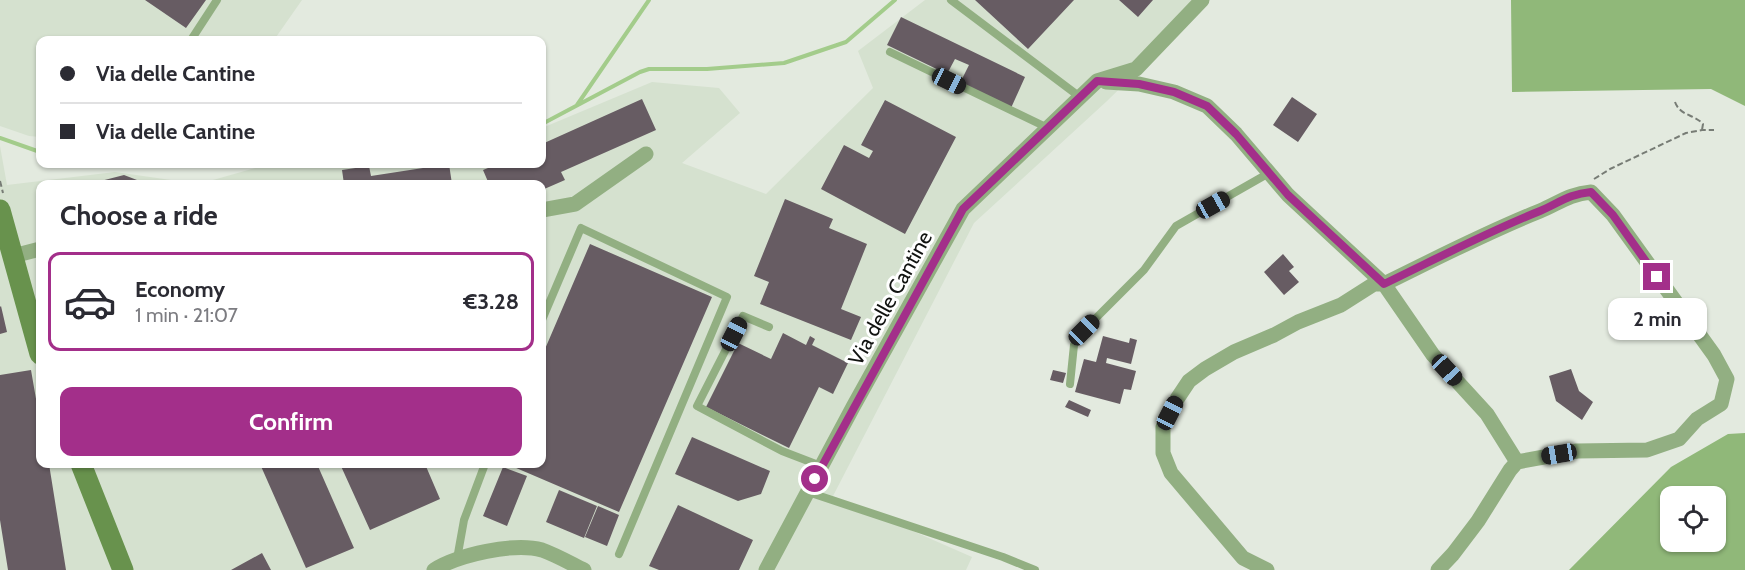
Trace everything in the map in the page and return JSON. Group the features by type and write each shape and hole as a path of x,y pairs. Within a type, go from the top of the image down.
{"main road":[{"path":"0,210 36,339"},
{"path":"83,468 123,570"}],"street":[{"name":"Via delle Cantine","path":"766,570 963,209 1097,81 1136,69 1202,0"},
{"path":"1097,81 1139,84 1174,92 1207,106 1236,134 1288,195 1384,284 1433,355 1487,414 1517,462"},
{"path":"546,209 575,204 646,154"},
{"path":"1267,570 1243,558 1171,473 1163,453 1163,427 1189,381 1234,352 1341,305 1374,284 1384,284 1512,221 1542,210 1574,194 1591,192 1613,215 1633,246 1714,355 1727,379 1721,404 1697,419 1678,439 1647,450 1577,451 1517,462 1478,521 1438,570"},
{"path":"13,256 36,250"},
{"path":"434,570 457,559 526,548 540,550 584,570"}],"lane":[{"path":"194,36 217,0"},
{"path":"951,0 1080,97"},
{"path":"890,52 1047,128"},
{"path":"1070,384 1074,345 1084,330 1144,270 1176,226 1269,173"},
{"path":"546,311 581,228 728,297 620,554"},
{"path":"769,327 743,316 697,406 783,451 821,466"},
{"path":"457,559 464,520 483,468"},
{"path":"808,492 1003,557 1035,570"}],"path":[{"path":"1675,102 1681,112 1703,124 1702,130"},
{"path":"1584,193 1593,180 1610,169 1686,133 1714,130"}],"shaded area":[{"path":"0,0 302,0 277,36 36,36 36,137 0,126"},
{"path":"925,0 1210,0 1107,101 974,223 833,496 972,557 966,570 0,570 0,146 7,185 36,182 36,468 546,468 546,180 213,180 255,168 546,168 546,126 652,82 719,88 740,113 682,163 766,194 873,88 858,51"},
{"path":"115,172 171,180 49,180"}],"green space":[{"path":"1511,0 1745,0 1745,106 1711,89 1512,92"},
{"path":"1745,433 1745,570 1569,570 1671,467 1728,434"}],"building":[{"path":"145,0 206,0 186,28"},
{"path":"975,0 1074,0 1028,49"},
{"path":"1119,0 1153,0 1138,17"},
{"path":"901,17 1025,77 1011,108 960,83 969,65 955,59 947,74 887,45"},
{"path":"1292,97 1317,114 1298,142 1273,125"},
{"path":"642,99 656,130 561,172 565,180 546,188 546,180 487,180 483,170 488,168 546,168 546,142"},
{"path":"885,100 956,137 905,234 821,189 844,145 869,158 873,151 861,145"},
{"path":"369,168 371,176 423,168 450,168 451,180 343,180 342,170"},
{"path":"124,175 137,180 105,180"},
{"path":"785,199 833,219 829,228 867,244 841,309 861,317 851,340 760,304 769,282 754,276"},
{"path":"590,244 712,297 619,512 516,468 546,468 546,347"},
{"path":"1283,254 1294,267 1289,271 1299,282 1284,295 1264,272"},
{"path":"0,307 7,332 0,334"},
{"path":"783,333 806,345 810,336 815,339 812,345 848,363 833,394 819,387 789,448 706,407 738,343 771,359"},
{"path":"1103,336 1129,343 1130,338 1137,340 1131,364 1107,358 1106,363 1136,371 1131,390 1124,389 1120,404 1075,392 1084,359 1096,362"},
{"path":"1571,369 1579,391 1593,402 1582,420 1556,401 1549,376"},
{"path":"31,370 36,399 36,468 50,468 66,570 8,570 0,520 0,375"},
{"path":"1053,370 1066,373 1063,383 1050,380"},
{"path":"1069,400 1091,410 1088,417 1065,407"},
{"path":"692,437 770,471 761,494 738,501 675,474"},
{"path":"262,468 319,468 354,548 306,568"},
{"path":"342,468 427,468 440,499 370,530"},
{"path":"503,468 527,476 507,526 483,516"},
{"path":"559,490 597,506 584,538 546,522"},
{"path":"678,505 753,540 739,570 659,570 649,566"},
{"path":"598,506 619,515 607,546 585,537"},
{"path":"262,553 271,570 231,570"}],"waterway":[{"path":"577,105 649,0"},
{"path":"546,122 649,69 707,69 784,63 846,42 895,0"},
{"path":"0,138 36,151"}],"route":[{"path":"815,479 963,209 1097,81 1139,84 1174,92 1207,106 1236,134 1288,195 1384,284 1512,221 1542,210 1574,194 1591,192 1613,215 1657,277"}]}
